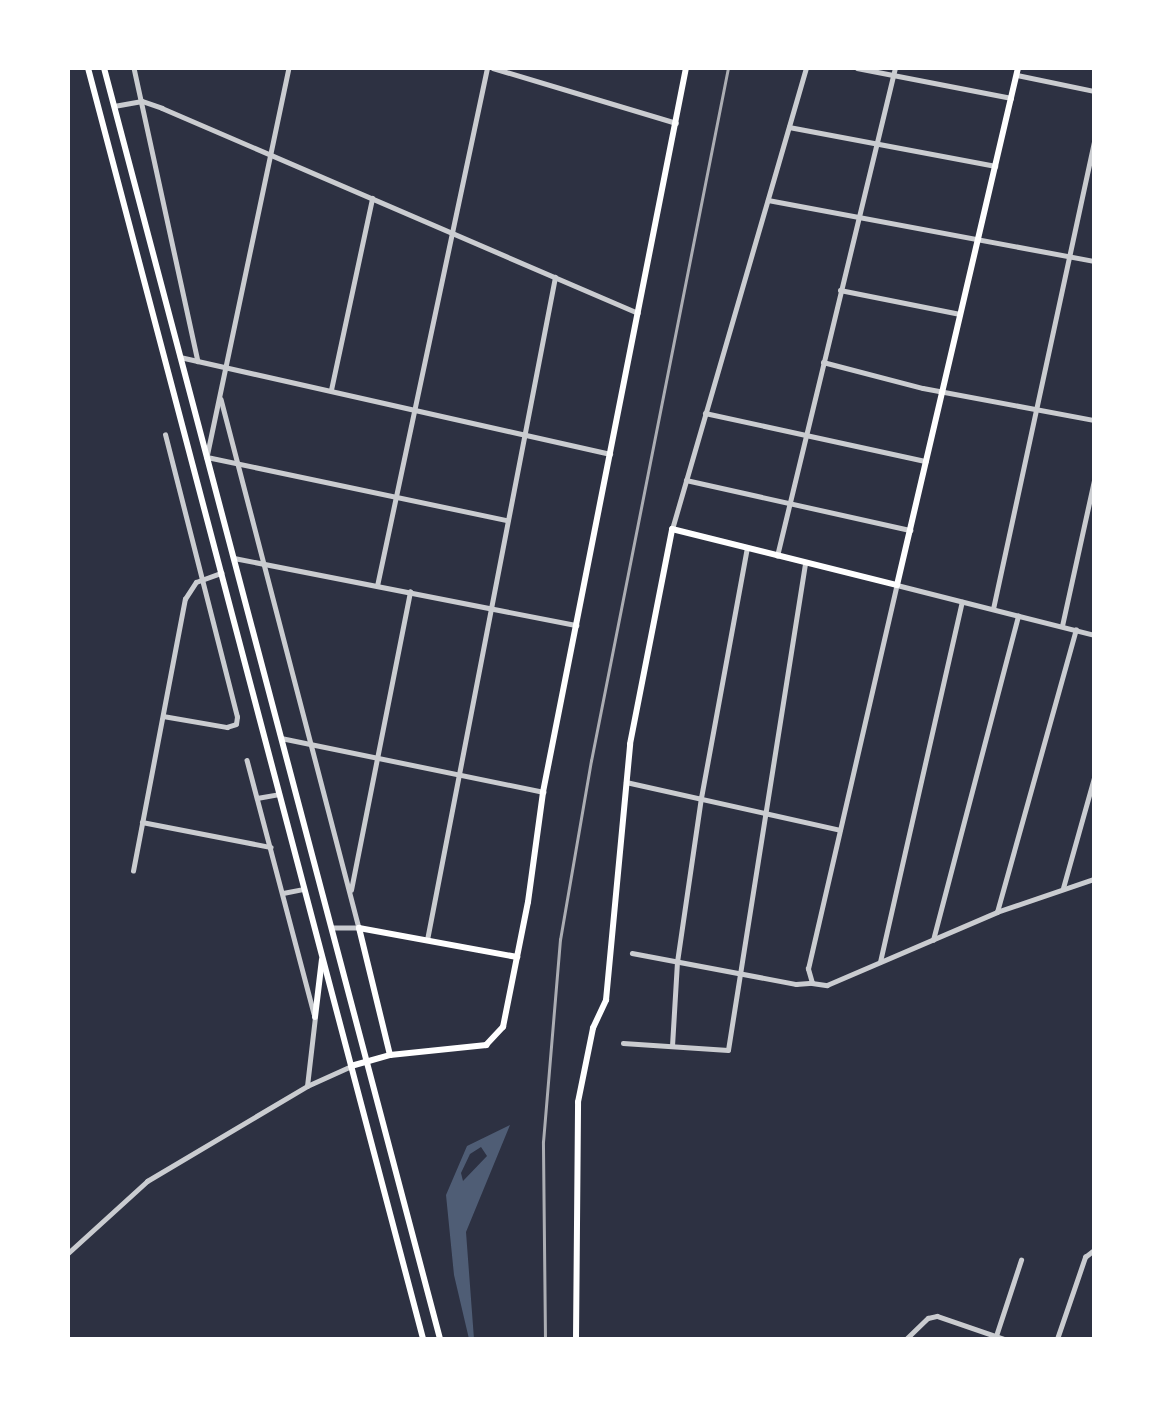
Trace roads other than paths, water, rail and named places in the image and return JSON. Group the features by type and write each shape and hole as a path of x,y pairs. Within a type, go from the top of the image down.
{"main road":[{"path":"88,68 423,1339"},
{"path":"104,68 440,1339"},
{"path":"351,1066 390,1055 493,1041 503,1027 543,792 686,68"},
{"path":"576,1339 578,1102 593,1028 606,1000 625,782 642,666 672,529 897,585 1017,72"},
{"path":"390,1055 359,928 517,957"},
{"path":"315,1017 322,953"}],"street":[{"path":"134,68 198,361"},
{"path":"289,68 228,368 207,457 507,520"},
{"path":"377,586 487,68"},
{"path":"493,68 676,123"},
{"path":"672,529 806,68"},
{"path":"857,68 1011,98"},
{"path":"777,556 895,68"},
{"path":"1017,72 1094,91"},
{"path":"114,106 142,101 638,313"},
{"path":"789,127 995,166"},
{"path":"993,609 1094,143"},
{"path":"331,390 372,198"},
{"path":"768,200 1094,261"},
{"path":"427,940 555,277"},
{"path":"840,290 960,314"},
{"path":"180,357 610,454"},
{"path":"823,362 942,391 1094,420"},
{"path":"221,399 241,466 359,928 332,928"},
{"path":"705,413 926,461"},
{"path":"163,716 227,727 236,724 165,435"},
{"path":"685,480 910,530"},
{"path":"1062,626 1094,480"},
{"path":"672,1046 677,962 701,798 747,548"},
{"path":"233,558 576,625"},
{"path":"622,1043 728,1050 805,562"},
{"path":"133,870 186,599 202,579 221,573"},
{"path":"812,983 808,969 897,585 1094,635"},
{"path":"350,894 410,592"},
{"path":"880,962 962,601"},
{"path":"933,940 1018,616"},
{"path":"997,912 1076,630"},
{"path":"281,738 543,792"},
{"path":"247,760 315,1017 307,1086"},
{"path":"1062,889 1094,778"},
{"path":"625,782 840,830"},
{"path":"257,799 279,794"},
{"path":"142,822 271,847"},
{"path":"632,953 796,984 827,985 997,912 1094,879"},
{"path":"283,893 305,889"},
{"path":"68,1253 147,1181 307,1086 351,1066"},
{"path":"1057,1339 1091,1251"},
{"path":"996,1336 1021,1260"},
{"path":"906,1339 932,1316 1004,1339"}],"water":[{"path":"510,1125 466,1232 474,1339 469,1339 454,1275 446,1195 467,1146","holes":["481,1147 487,1156 463,1181 461,1173 470,1154"]}],"railway":[{"path":"545,1339 543,1142 560,940 591,761 728,68"}]}
